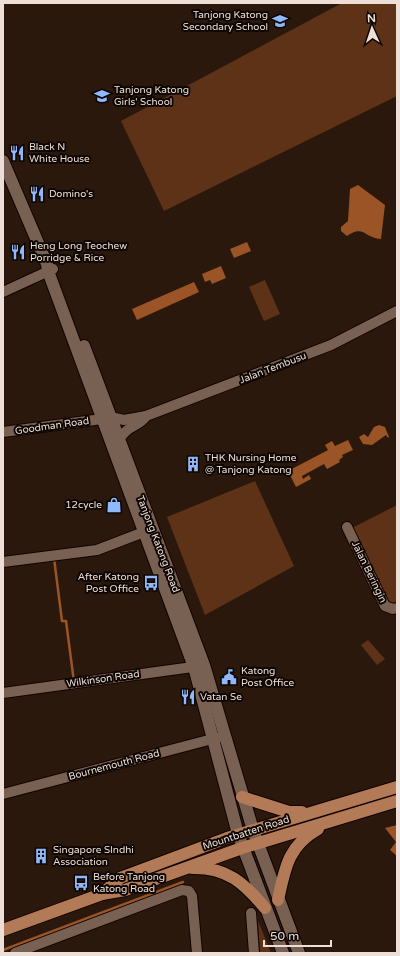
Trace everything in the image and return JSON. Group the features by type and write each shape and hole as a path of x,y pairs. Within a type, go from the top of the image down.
{"main road":[{"name":"Tanjong Katong Road","path":"3,161 49,268 106,418 144,532 226,736 242,796 257,843 299,953"},
{"name":"Tanjong Katong Road","path":"106,418 119,440 199,666 213,739 242,848 264,908 283,953"},
{"name":"Mountbatten Road","path":"102,894 120,878 238,834 397,787"},
{"path":"242,796 289,812 312,812"},
{"name":"Mountbatten Road","path":"3,930 102,894 125,890 257,843 397,800"},
{"path":"278,900 282,880 296,845 325,823"},
{"path":"185,868 209,869 230,875 244,884 264,908"}],"street":[{"path":"3,292 49,268"},
{"name":"Jalan Tembusu","path":"146,416 331,345 397,312"},
{"path":"119,440 127,429 141,422 146,416"},
{"name":"Goodman Road","path":"3,432 106,418 124,420 146,416"},
{"name":"Jalan Beringin","path":"347,527 385,606 393,609 397,608"},
{"path":"3,562 97,550 144,532"},
{"name":"Wilkinson Road","path":"3,693 199,666"},
{"name":"Bournemouth Road","path":"3,794 226,736"},
{"path":"15,953 182,890 189,891 192,896 197,953"},
{"path":"251,913 254,953"}],"shaded area":[{"path":"342,3 397,3 397,96 164,211 121,121"},
{"path":"358,185 385,205 381,239 375,238 361,231 357,231 347,236 341,231 341,227 348,221 350,189"},
{"path":"247,242 251,251 234,258 230,249"},
{"path":"221,266 226,278 212,284 210,280 205,282 202,274"},
{"path":"265,280 280,314 264,321 249,287"},
{"path":"194,282 199,292 137,320 132,309"},
{"path":"379,425 385,427 389,437 388,438 386,435 372,445 363,444 359,437 364,434 368,437 374,427"},
{"path":"348,440 353,450 342,455 343,457 339,460 340,462 327,469 324,464 302,476 303,479 309,475 311,479 296,487 288,471 328,450 325,445 332,441 335,446"},
{"path":"255,481 294,566 205,615 167,517"},
{"path":"397,505 397,601 388,606 352,528"},
{"path":"368,640 385,659 377,665 361,645"},
{"path":"397,825 397,856 390,850 396,842 385,828"},
{"path":"258,921 271,953 260,953"}],"waterway":[{"path":"54,558 62,621 66,621 74,682"},
{"path":"3,950 183,882"}],"place":[{"name":"Tanjong Katong Secondary School","path":"280,21"},
{"name":"Tanjong Katong Girls' School","path":"102,96"},
{"name":"Black N White House","path":"17,153"},
{"name":"Domino's","path":"37,194"},
{"name":"Heng Long Teochew Porridge & Rice","path":"18,252"},
{"name":"THK Nursing Home @ Tanjong Katong","path":"193,464"},
{"name":"12cycle","path":"114,505"},
{"name":"After Katong Post Office","path":"151,583"},
{"name":"Katong Post Office","path":"229,677"},
{"name":"Vatan Se","path":"188,697"},
{"name":"Singapore SIndhi Association","path":"41,856"},
{"name":"Before Tanjong Katong Road","path":"81,883"}]}
